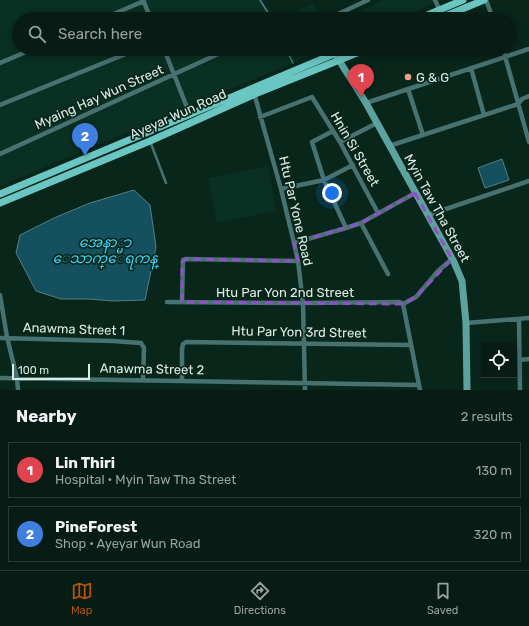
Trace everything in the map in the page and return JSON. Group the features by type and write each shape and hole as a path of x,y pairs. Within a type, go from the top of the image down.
{"main road":[{"path":"435,12 464,0"},
{"path":"455,12 485,0"},
{"name":"Ayeyar Wun Road","path":"0,194 191,118 331,56"},
{"name":"Myin Taw Tha Street","path":"336,56 366,103 428,215 462,281 466,323 467,390"},
{"name":"Ayeyar Wun Road","path":"253,91 351,56"},
{"name":"Ayeyar Wun Road","path":"0,203 150,141 191,118"}],"street":[{"path":"342,12 368,0"},
{"path":"435,0 440,10"},
{"path":"485,0 490,12"},
{"path":"118,12 144,1 148,12"},
{"path":"517,53 529,49"},
{"path":"0,63 16,56"},
{"path":"0,105 121,56"},
{"path":"166,56 191,118"},
{"name":"Myaing Hay Wun Street","path":"0,154 214,56"},
{"path":"366,103 509,56"},
{"path":"506,57 529,142"},
{"path":"471,68 484,115"},
{"path":"408,89 423,135"},
{"name":"Htu Par Yone Road","path":"253,91 281,189 298,261 303,303 305,390"},
{"path":"389,146 518,104 522,99 529,96"},
{"name":"Hnin Si Street","path":"260,117 312,97 340,142 378,213"},
{"path":"340,142 377,123"},
{"path":"333,131 312,142 324,180 346,228"},
{"path":"281,189 324,180 352,165"},
{"path":"428,215 529,181"},
{"path":"294,243 361,223 415,193"},
{"path":"361,223 388,274"},
{"path":"182,302 183,260 298,261"},
{"path":"420,390 402,304 416,297 438,271 452,260"},
{"path":"0,295 7,338 17,378 18,390"},
{"name":"Htu Par Yon 2nd Street","path":"167,302 400,302 402,304"},
{"path":"466,323 529,318"},
{"path":"519,319 520,390"},
{"name":"Anawma Street 1","path":"0,338 138,342 142,344 144,348 143,380"},
{"name":"Htu Par Yon 3rd Street","path":"182,381 182,349 183,344 186,342 411,345"},
{"path":"520,360 529,359"},
{"name":"Anawma Street 2","path":"0,378 419,384"}],"lane":[{"path":"150,141 166,183"}],"highlighted area":[{"path":"415,193 452,259 416,297 403,304 182,302 182,262 186,259 298,261 294,243 361,223"}],"shaded area":[{"path":"0,0 263,0 271,12 12,12 12,56 309,56 0,186"},
{"path":"382,0 442,0 414,12 359,12"},
{"path":"313,3 318,12 294,12"},
{"path":"268,166 276,211 217,223 208,178"}],"water":[{"path":"502,159 509,180 485,188 478,168"},
{"name":"အေနာ္မာ ေသာက္ေရကန္","path":"134,190 150,205 156,247 145,300 113,301 61,299 36,291 16,253 20,235 54,218 90,203"}],"waterway":[{"path":"260,0 268,12"},
{"path":"290,56 293,63"}],"place":[{"name":"G & G","path":"408,77"},
{"name":"Lin Thiri","path":"361,97"},
{"name":"PineForest","path":"85,156"}]}
